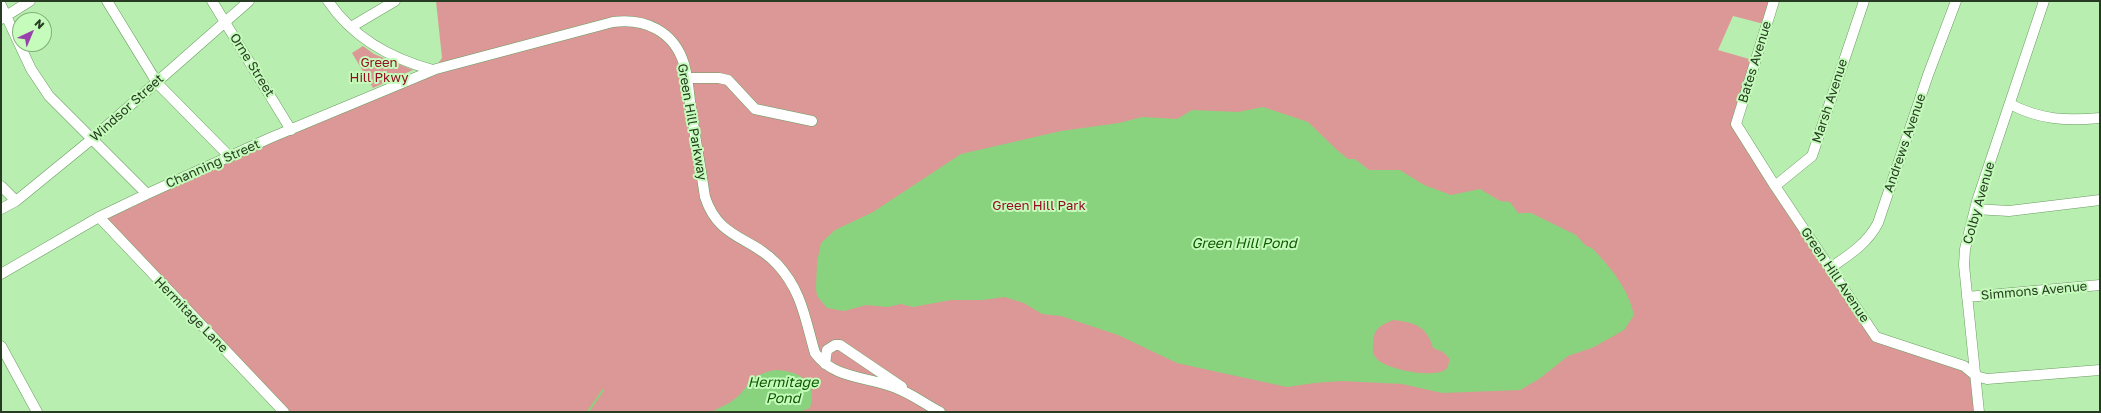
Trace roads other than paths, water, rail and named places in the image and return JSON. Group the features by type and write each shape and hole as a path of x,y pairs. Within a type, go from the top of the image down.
{"street":[{"path":"4,17 30,1"},
{"path":"107,1 154,76 156,82 230,157"},
{"name":"Orne Street","path":"212,1 291,130"},
{"name":"Windsor Street","path":"1,209 16,201 92,139 249,1"},
{"path":"328,1 351,27 377,48 395,58 433,70"},
{"path":"351,27 395,1"},
{"name":"Bates Avenue","path":"1736,124 1774,1"},
{"name":"Marsh Avenue","path":"1775,186 1812,156 1864,1"},
{"name":"Andrews Avenue","path":"1830,268 1864,244 1872,235 1878,223 1928,75 1956,1"},
{"name":"Colby Avenue","path":"1979,412 1964,266 1965,249 1975,209 2044,1"},
{"path":"1,5 4,17 41,85 64,113 147,194"},
{"name":"Green Hill Parkway","path":"433,70 613,22 629,20 653,27 668,39 680,54 687,78 705,197 710,211 725,229 769,257 788,277 801,300 815,353 825,364 847,376 891,386 940,412"},
{"name":"Channing Street","path":"1,274 99,217 147,194 291,130 433,70"},
{"path":"687,78 719,78 728,80 755,109 812,121"},
{"path":"2010,104 2030,114 2046,118 2069,120 2100,118"},
{"name":"Green Hill Avenue","path":"1736,124 1775,186 1876,337 1964,366 1976,376"},
{"path":"1,186 16,201"},
{"path":"1975,209 2009,211 2100,200"},
{"name":"Hermitage Lane","path":"99,217 284,412"},
{"name":"Simmons Avenue","path":"1967,297 2100,285"},
{"path":"825,364 827,350 835,345 840,345 870,364 916,398"},
{"path":"1,346 37,412"},
{"path":"1976,376 1987,380 2100,370"}],"water":[{"name":"Green Hill Pond","path":"1263,107 1308,122 1348,159 1355,159 1369,170 1400,170 1424,185 1451,195 1480,189 1500,201 1510,202 1518,213 1531,213 1576,235 1586,246 1592,248 1618,279 1628,296 1634,315 1624,330 1594,347 1568,356 1539,379 1520,390 1442,393 1402,384 1342,381 1287,387 1213,371 1177,363 1118,335 1061,316 1042,314 1024,303 1004,297 983,300 951,300 913,307 901,304 888,307 866,305 844,311 827,308 817,296 817,262 821,243 835,230 873,212 961,154 1061,131 1119,123 1142,117 1177,119 1192,110 1238,112","holes":["1393,320 1419,326 1427,335 1433,348 1443,352 1449,358 1446,369 1431,373 1411,372 1391,367 1378,360 1373,353 1374,336 1381,326"]},
{"name":"Hermitage Pond","path":"775,370 799,375 809,384 812,399 810,408 799,412 713,412 730,403 758,375"}],"waterway":[{"path":"588,412 603,390"}],"park label":[{"name":"Green Hill Pkwy","path":"379,70"},
{"name":"Green Hill Park","path":"1039,206"}]}
